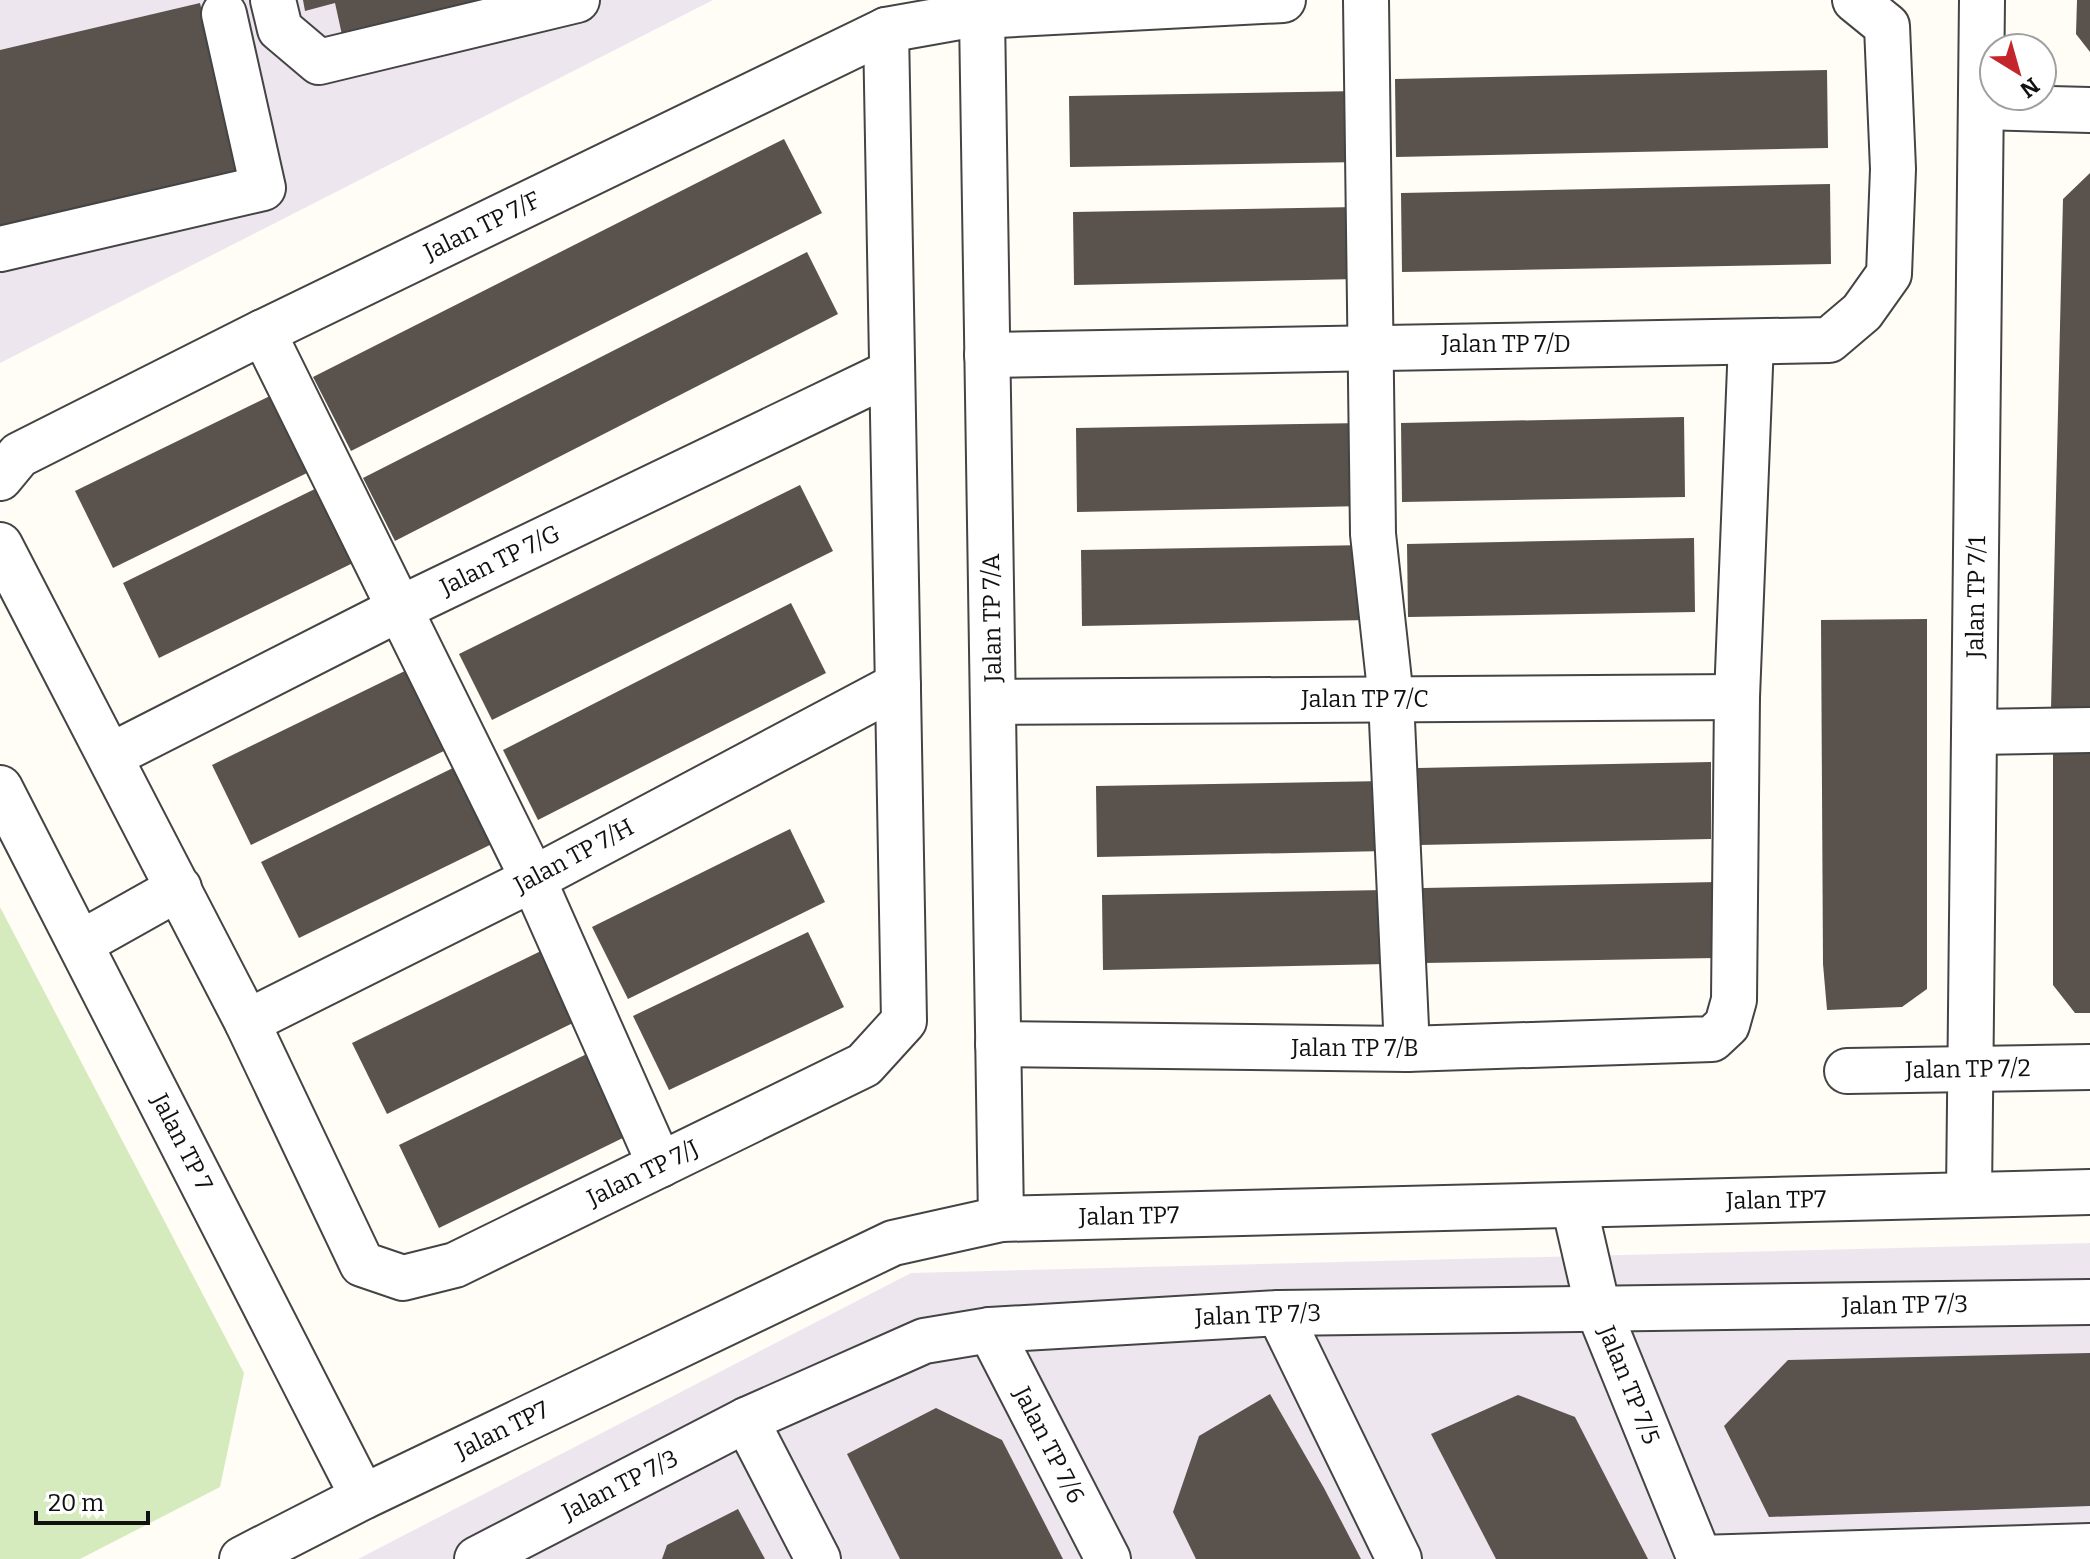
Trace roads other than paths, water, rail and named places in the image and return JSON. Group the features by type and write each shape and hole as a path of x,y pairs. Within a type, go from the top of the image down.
{"street":[{"path":"273,0 280,29 319,62 577,0"},
{"name":"Jalan TP 7/F","path":"0,478 19,455 263,332 886,30 982,16 1283,0"},
{"path":"1366,0 1373,534 1391,699 1407,1049"},
{"name":"Jalan TP 7/D","path":"987,355 1829,340 1862,312 1889,274 1893,169 1887,26 1855,0"},
{"name":"Jalan TP 7/1","path":"1982,0 1982,32"},
{"path":"0,249 263,188 224,14"},
{"name":"Jalan TP 7/A","path":"982,16 1001,1219"},
{"path":"886,30 898,685"},
{"path":"2058,109 2090,110"},
{"name":"Jalan TP 7/1","path":"1969,1195 1981,112"},
{"path":"263,332 397,610 533,879 660,1165"},
{"path":"1737,697 1751,342"},
{"name":"Jalan TP 7/G","path":"112,755 397,610 892,372"},
{"path":"0,545 112,755 247,1022"},
{"name":"Jalan TP 7/H","path":"247,1022 533,879 898,685"},
{"name":"Jalan TP 7/J","path":"247,1022 362,1264 403,1278 455,1265 864,1065 904,1021 898,685"},
{"name":"Jalan TP 7/C","path":"993,702 1737,697"},
{"name":"Jalan TP 7/B","path":"998,1044 1407,1049 1712,1039 1727,1025 1734,1000 1737,697"},
{"path":"1974,732 2090,730"},
{"name":"Jalan TP 7","path":"0,788 363,1497"},
{"path":"81,943 179,888"},
{"name":"Jalan TP 7/2","path":"1847,1071 2090,1067"},
{"name":"Jalan TP7","path":"242,1559 363,1497 893,1243 1001,1219 2090,1192"},
{"name":"Jalan TP 7/5","path":"1574,1205 1598,1309 1699,1558"},
{"name":"Jalan TP 7/3","path":"501,1553 746,1420 924,1341 990,1330 1279,1313 2090,1302"},
{"path":"1279,1313 1399,1559"},
{"name":"Jalan TP 7/6","path":"990,1330 1108,1559"},
{"path":"746,1420 818,1559"},
{"path":"1699,1558 2090,1546"}]}
